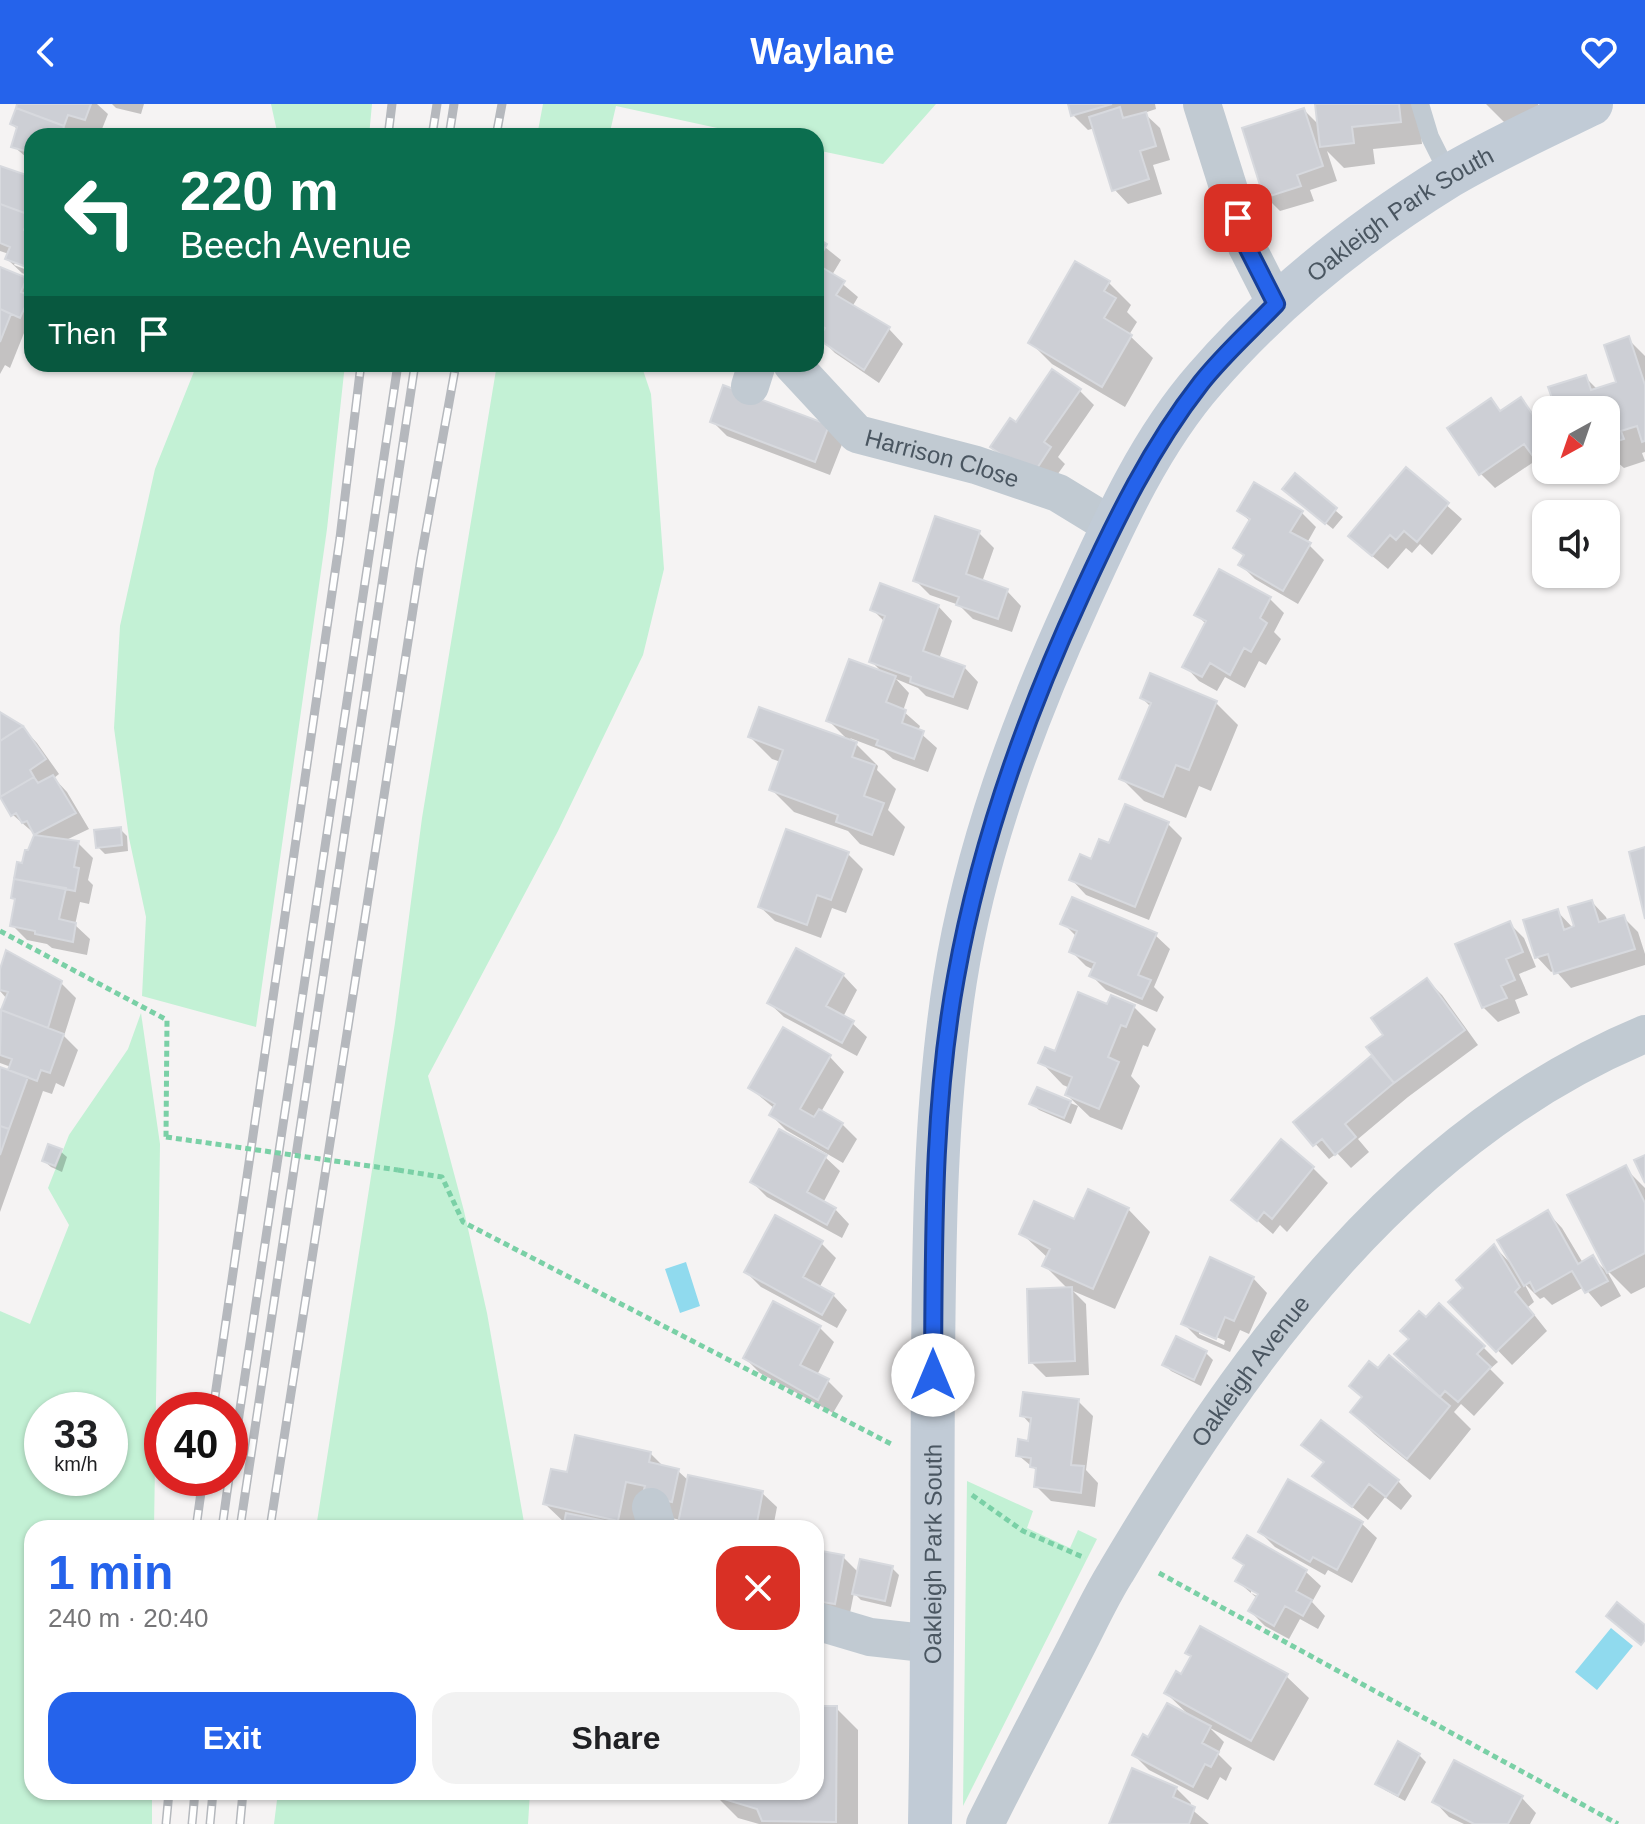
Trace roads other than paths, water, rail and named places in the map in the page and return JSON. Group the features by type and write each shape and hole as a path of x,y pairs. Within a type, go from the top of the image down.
{"street":[{"path":"1202,104 1247,247 1276,304"},
{"name":"Oakleigh Park South","path":"930,1824 935,1193 941,1093 956,978 979,867 1044,675 1112,526 1157,445 1203,381 1276,304 1355,242 1449,177 1591,104"},
{"name":"Harrison Close","path":"799,372 857,434 976,465 1058,493 1112,526"},
{"name":"Oakleigh Avenue","path":"985,1824 1121,1563 1186,1457 1255,1359 1318,1280 1396,1199 1461,1141 1534,1091 1606,1050 1645,1034"},
{"path":"824,1623 870,1637 933,1644"}],"lane":[{"path":"1420,104 1430,137 1449,177"}],"water":[{"path":"686,1262 700,1306 680,1313 665,1269"},
{"path":"1611,1628 1633,1646 1597,1690 1575,1672"}],"railway":[{"path":"389,128 392,104"},
{"path":"433,128 437,104"},
{"path":"450,128 454,104"},
{"path":"498,128 502,104"},
{"path":"216,1392 340,538 360,372"},
{"path":"243,1392 397,372"},
{"path":"241,1520 414,372"},
{"path":"271,1520 421,558 455,372"},
{"path":"197,1520 200,1496"},
{"path":"223,1520 226,1496"},
{"path":"166,1824 168,1800"},
{"path":"192,1824 194,1800"},
{"path":"210,1824 212,1800"},
{"path":"240,1824 242,1800"}]}
